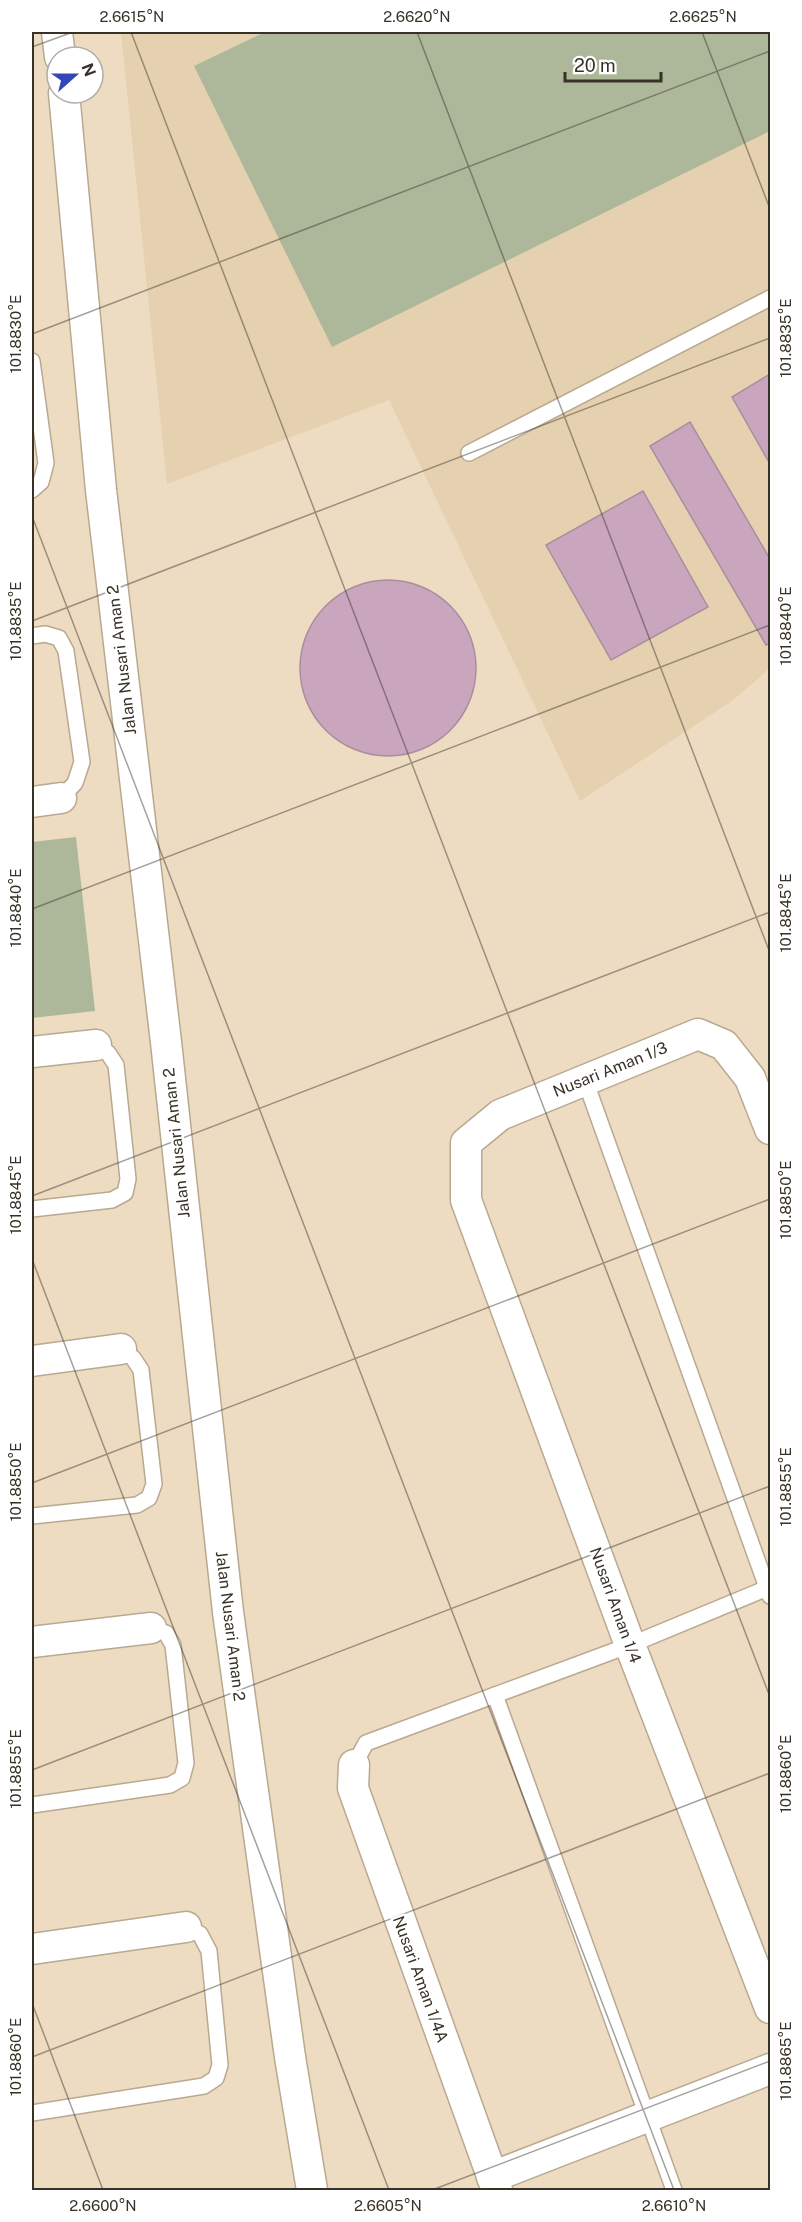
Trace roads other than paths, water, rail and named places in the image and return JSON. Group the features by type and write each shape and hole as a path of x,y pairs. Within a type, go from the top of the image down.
{"street":[{"name":"Jalan Nusari Aman 2","path":"65,105 101,490 166,1042 228,1612 290,2057 312,2190"},
{"path":"32,802 61,798"},
{"name":"Nusari Aman 1/3","path":"466,1200 466,1143 500,1115 698,1034 724,1045 750,1078 771,1129"},
{"path":"32,1052 96,1044"},
{"name":"Nusari Aman 1/4","path":"466,1200 630,1645 771,2008"},
{"path":"32,1361 121,1349"},
{"path":"32,1642 151,1628"},
{"name":"Nusari Aman 1/4A","path":"354,1765 353,1788 494,2184"},
{"path":"32,1949 186,1927"},
{"path":"494,2184 647,2115 771,2069"}],"lane":[{"path":"469,453 771,298"},
{"path":"32,361 46,463 41,482 32,490"},
{"path":"32,636 45,634 59,638 66,651 82,762 75,783 61,798"},
{"path":"32,1209 112,1200 125,1193 128,1179 116,1065 108,1053 96,1044"},
{"path":"354,1765 366,1743 630,1645 770,1590 585,1080"},
{"path":"32,1516 137,1505 149,1498 154,1484 141,1370 133,1358 121,1349"},
{"path":"32,1805 170,1785 182,1778 186,1763 173,1645 166,1633 151,1628"},
{"path":"495,1695 674,2190"},
{"path":"32,2112 204,2086 216,2078 220,2065 209,1951 200,1934 186,1927"}]}
